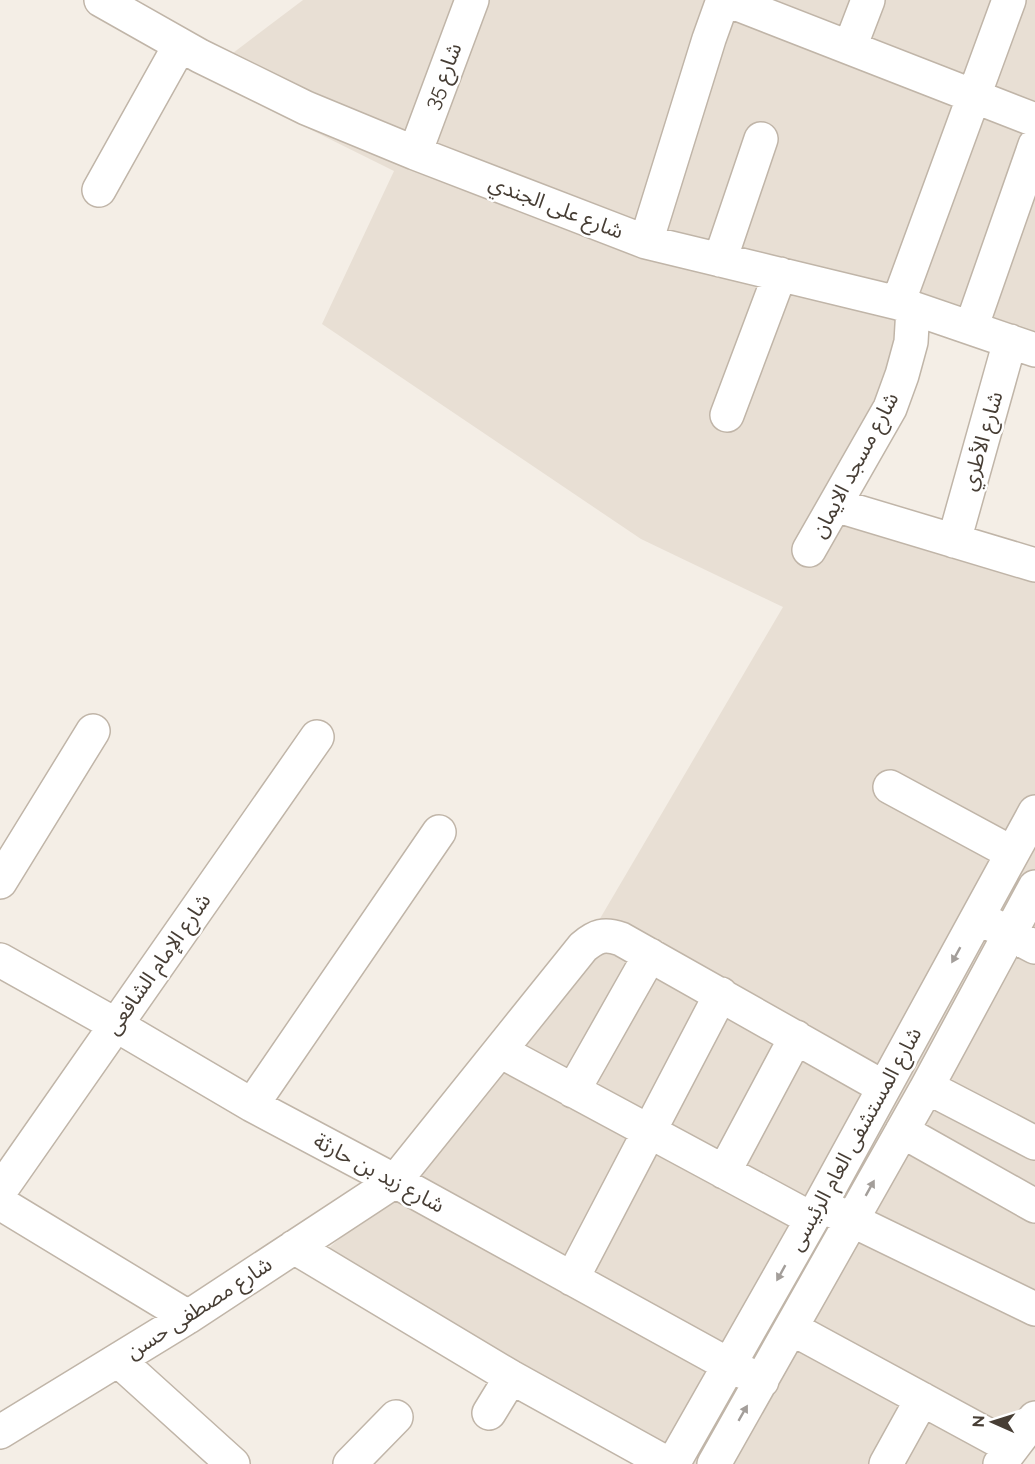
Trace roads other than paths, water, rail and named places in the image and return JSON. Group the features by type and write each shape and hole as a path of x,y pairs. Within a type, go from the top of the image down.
{"street":[{"name":"شارع على الجندي","path":"101,0 180,45 306,108 415,153 646,242 905,305 1023,346"},
{"name":"شارع 35","path":"415,153 472,0"},
{"path":"646,242 705,50 725,0 1035,120"},
{"path":"850,47 868,0"},
{"name":"شارع مسجد الايمان","path":"809,550 890,408 902,375 911,342 905,305 974,96 1009,0"},
{"path":"99,190 180,45"},
{"path":"720,260 761,139"},
{"path":"971,328 1035,145"},
{"path":"727,415 780,274"},
{"name":"شارع الأطري","path":"954,541 1023,346"},
{"path":"835,505 1035,566"},
{"path":"0,882 93,731"},
{"name":"شارع الإمام الشافعى","path":"0,1191 317,737"},
{"path":"890,787 1009,859 1035,881"},
{"name":"شارع المستشفى العام الرئيسى","path":"673,1464 816,1212 1035,812"},
{"path":"252,1105 439,832"},
{"name":"شارع المستشفى العام الرئيسى","path":"714,1464 927,1087 1022,941 1035,886"},
{"path":"977,917 1022,941"},
{"name":"شارع مصطفى حسن","path":"0,1432 188,1317 395,1181 583,947 602,934 612,935 650,955 883,1087"},
{"path":"573,1091 650,955"},
{"name":"شارع زيد بن حارثة","path":"0,960 252,1105 762,1381"},
{"path":"572,1279 721,994"},
{"path":"724,1172 796,1037"},
{"path":"500,1052 724,1172 816,1212 852,1220 1035,1309"},
{"path":"927,1087 1035,1143"},
{"path":"902,1131 1035,1206"},
{"path":"0,1203 188,1317"},
{"path":"294,1247 511,1377 668,1464"},
{"path":"791,1328 922,1399 1006,1456 1035,1418"},
{"path":"118,1360 233,1464"},
{"path":"489,1413 511,1377"},
{"path":"886,1464 922,1399"},
{"path":"350,1464 396,1417"}]}
